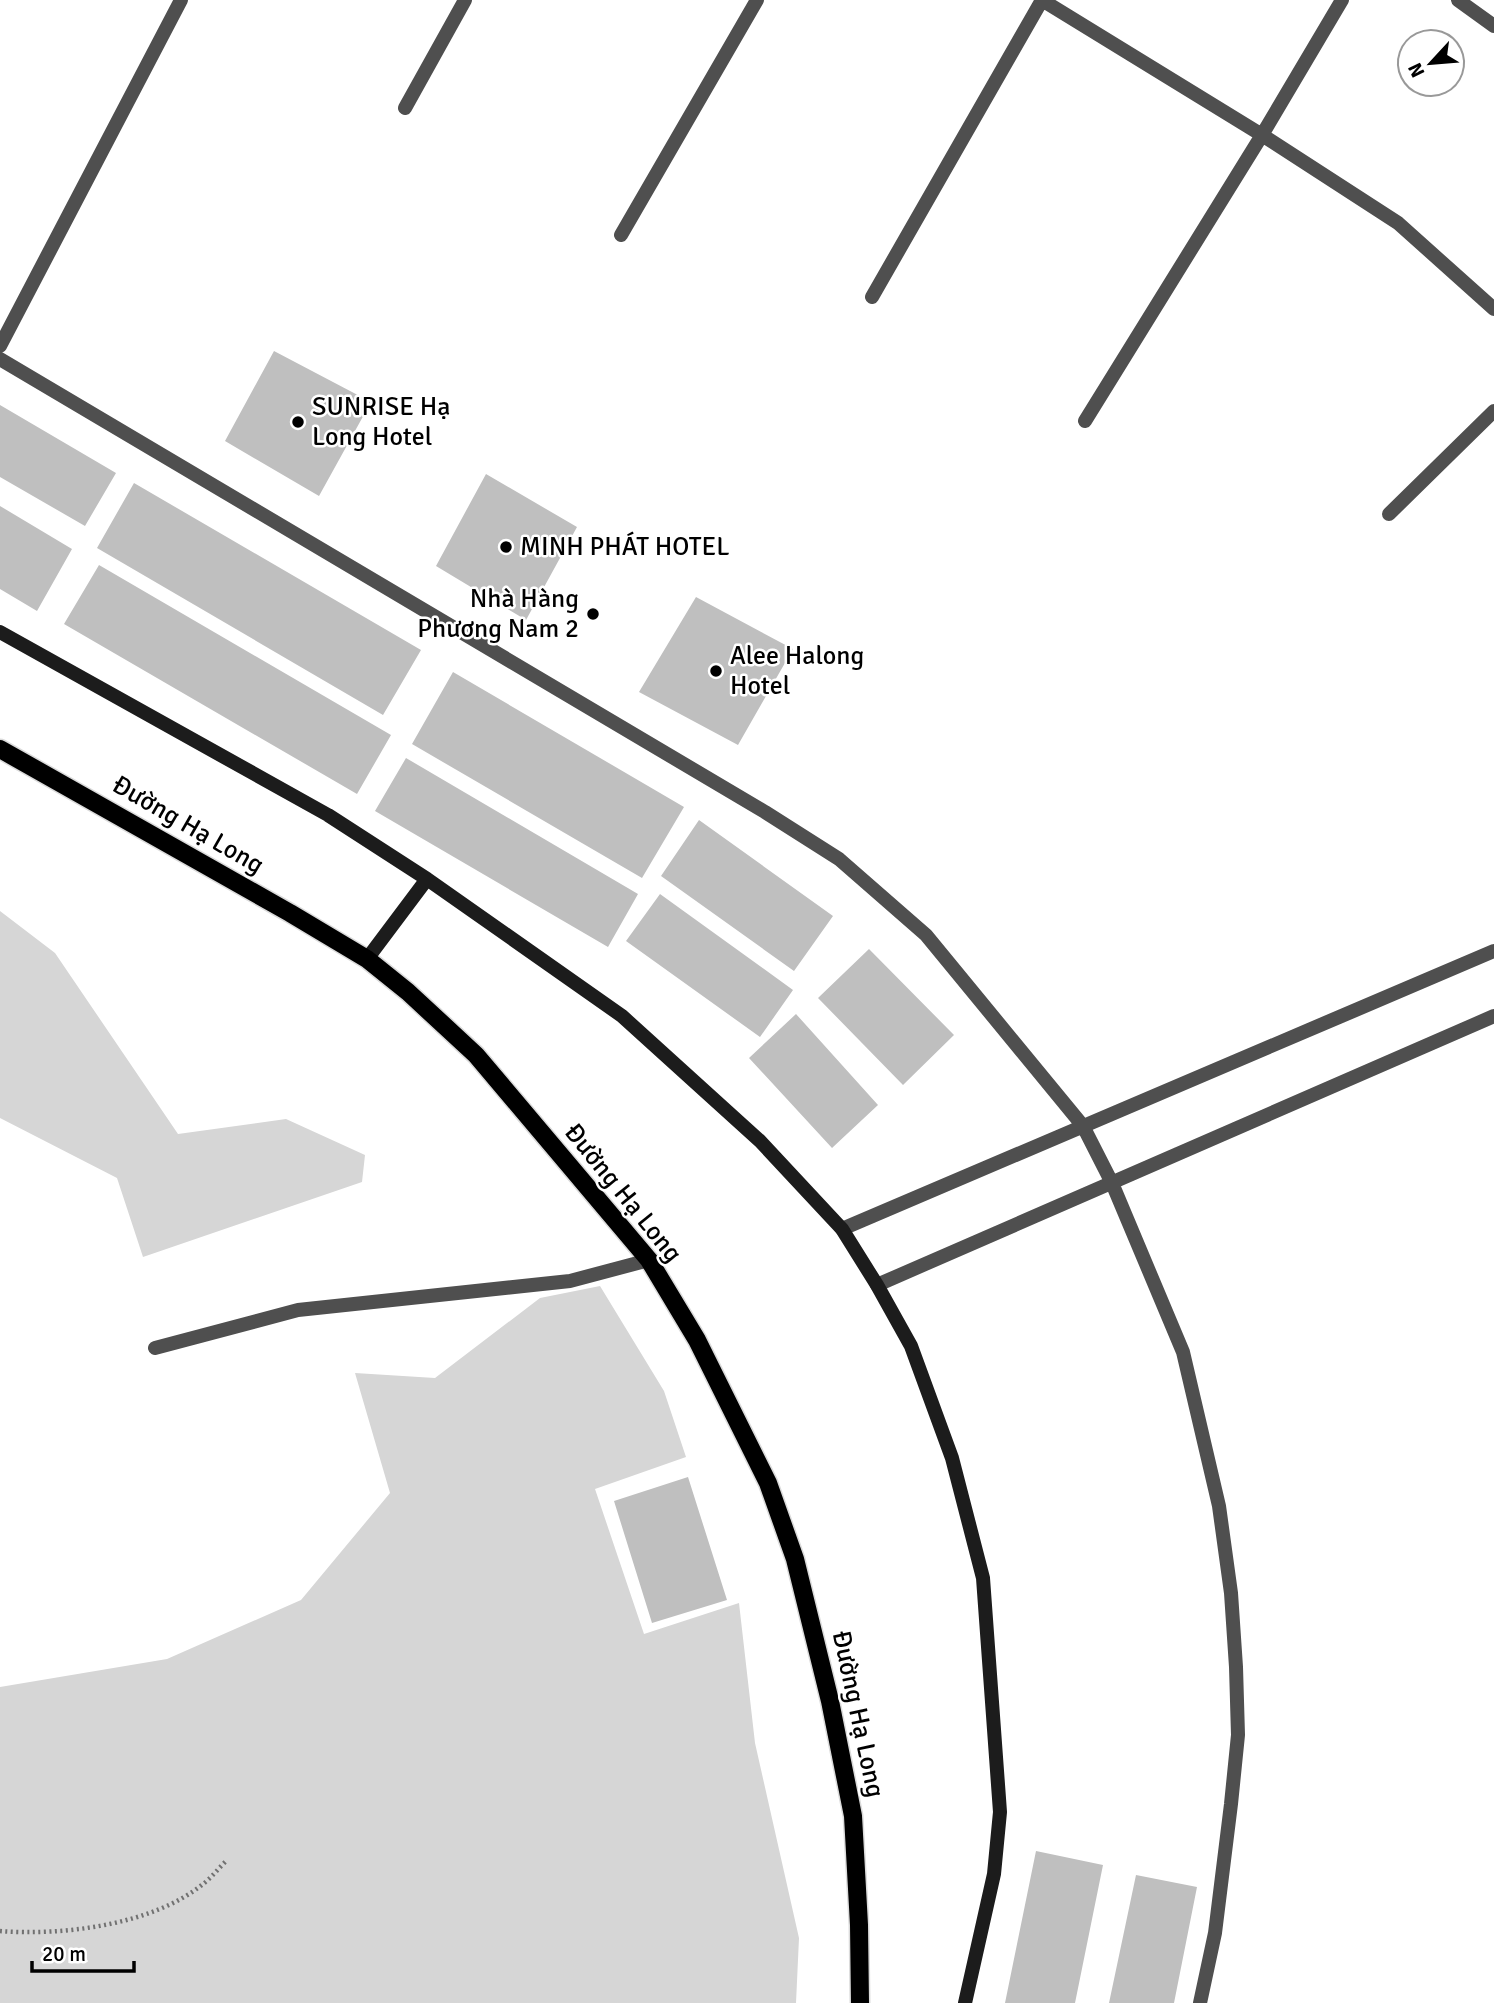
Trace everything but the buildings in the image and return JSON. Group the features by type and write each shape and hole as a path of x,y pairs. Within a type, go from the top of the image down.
{"main road":[{"name":"Đường Hạ Long","path":"0,749 290,913 367,960 408,992 476,1055 649,1260 697,1340 768,1483 795,1559 830,1701 853,1816 860,2003"}],"street":[{"path":"0,345 181,0"},
{"path":"405,108 465,0"},
{"path":"621,235 757,0"},
{"path":"872,297 1042,0 1262,135 1398,223 1494,309"},
{"path":"1084,421 1262,135 1342,0"},
{"path":"1458,0 1494,26"},
{"path":"0,359 765,812 839,859 926,935 1083,1126 1112,1183 1183,1352 1219,1506 1231,1593 1238,1735 1215,1933 1200,2003"},
{"path":"1389,514 1494,411"},
{"path":"0,632 328,815 426,879 622,1016 760,1141 842,1229 877,1284 911,1346 952,1458 983,1577 1000,1812 994,1874 965,2003"},
{"path":"367,960 426,879"},
{"path":"842,1229 1494,951"},
{"path":"877,1284 1494,1016"},
{"path":"155,1348 298,1310 570,1281 649,1260"}],"path":[{"path":"0,1931 64,1930 111,1923 163,1908 202,1885 226,1861"}],"shaded area":[{"path":"0,911 55,953 178,1134 286,1119 365,1155 362,1182 143,1257 117,1178 0,1118"},
{"path":"600,1286 664,1391 686,1457 595,1489 644,1634 739,1603 755,1743 799,1938 796,2003 0,2003 0,1687 167,1659 301,1600 390,1493 355,1373 435,1378 540,1298"}],"place":[{"name":"SUNRISE Hạ Long Hotel","path":"298,422"},
{"name":"MINH PHÁT HOTEL","path":"506,547"},
{"name":"Nhà Hàng Phương Nam 2","path":"593,614"},
{"name":"Alee Halong Hotel","path":"716,671"}]}
